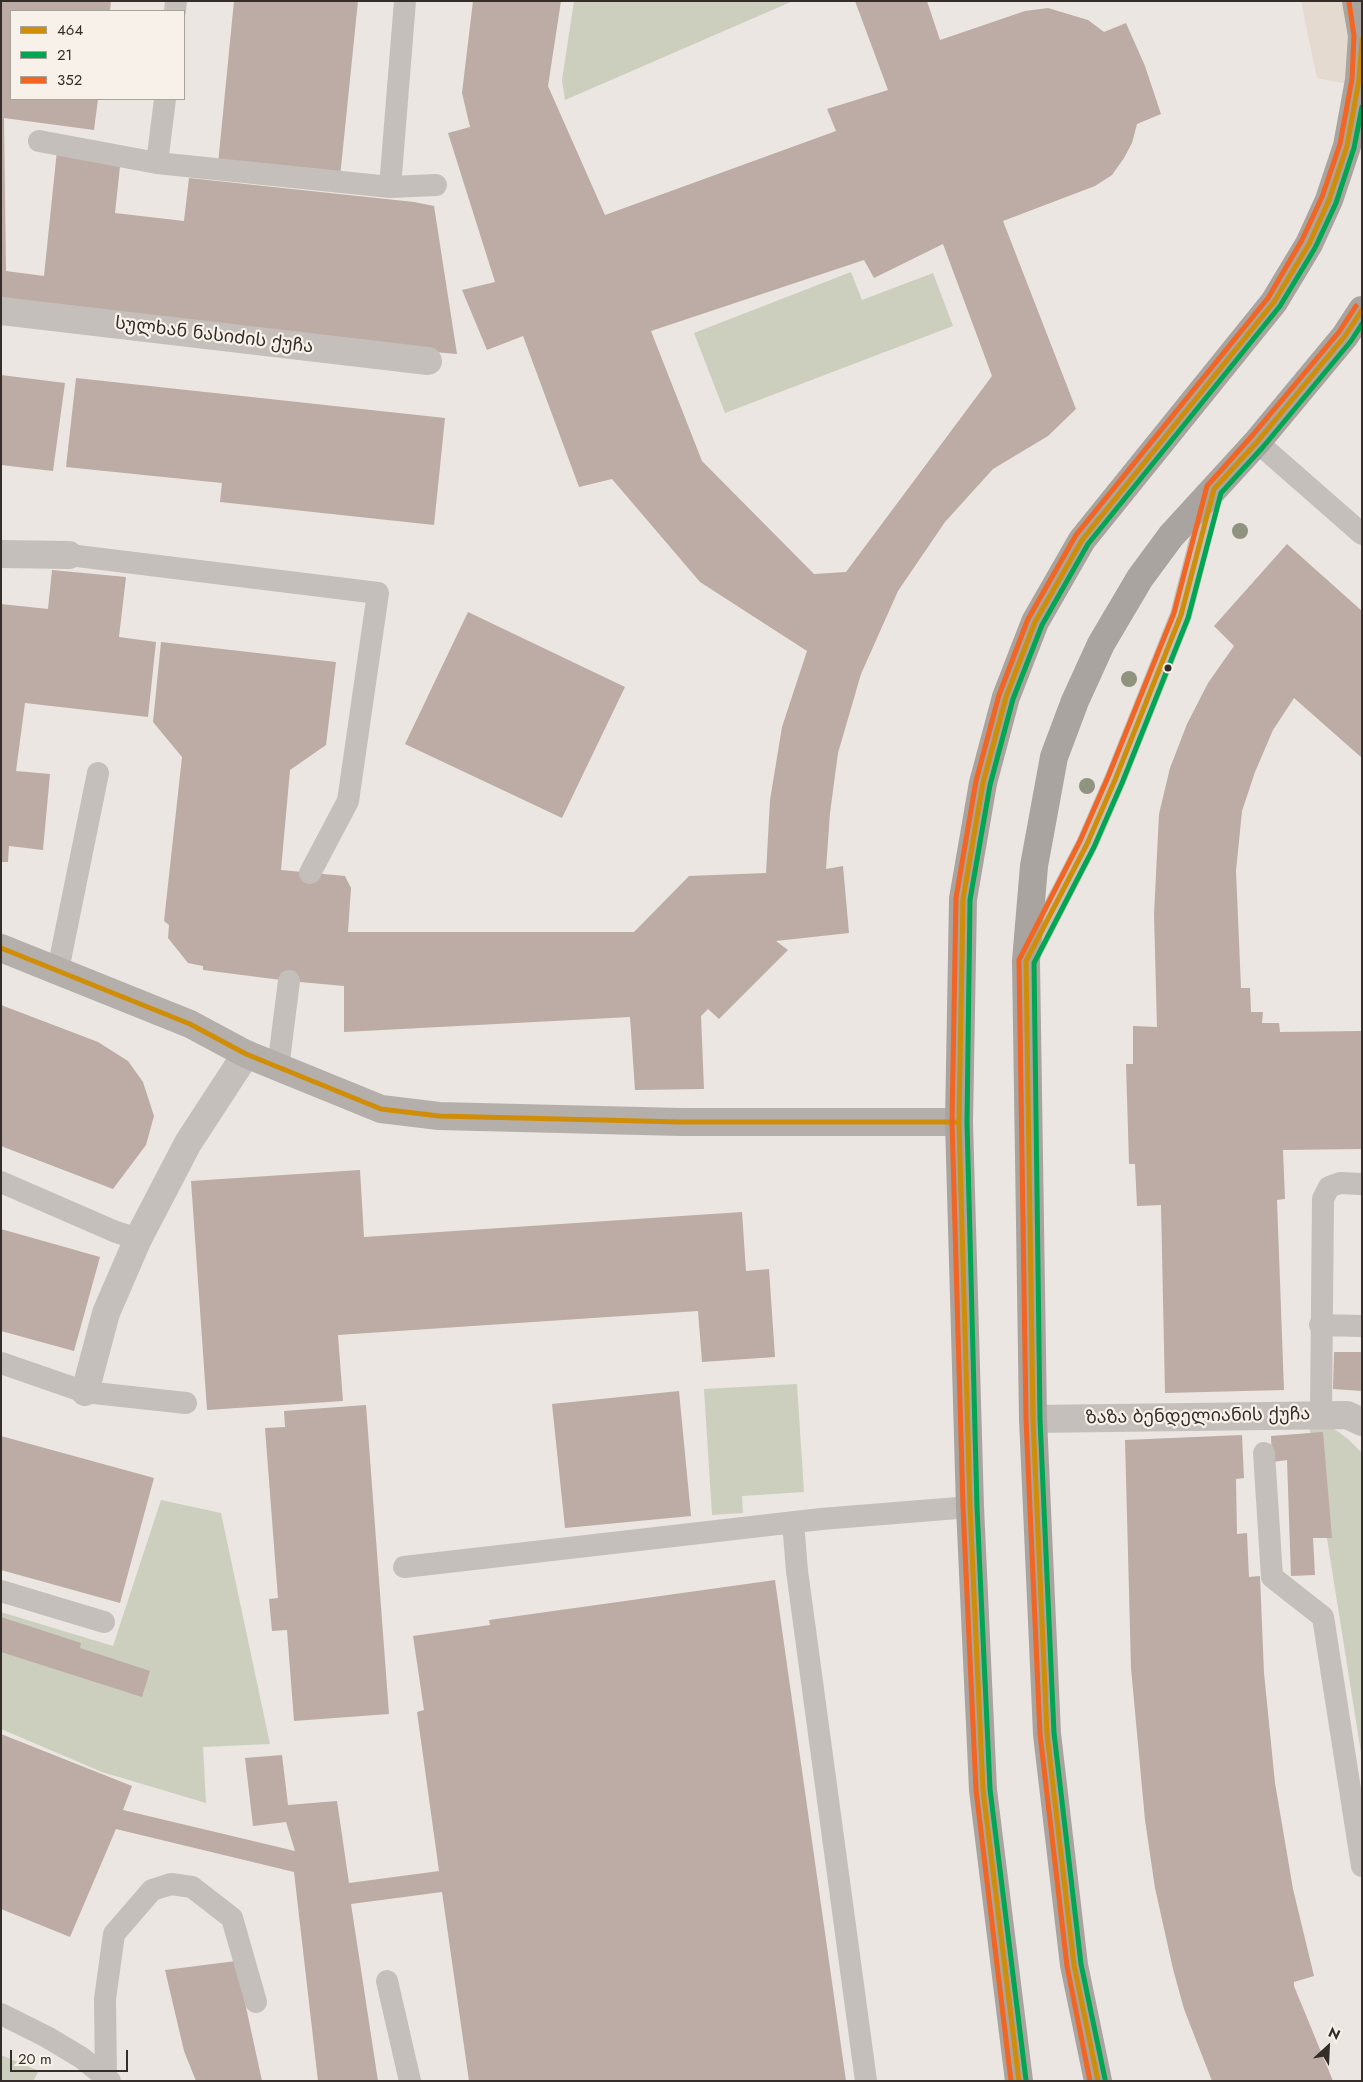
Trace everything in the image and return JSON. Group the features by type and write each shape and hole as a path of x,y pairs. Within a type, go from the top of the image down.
{"main road":[{"path":"1019,2081 982,1790 970,1507 959,1122 963,898 983,783 1006,697 1035,622 1082,540 1274,302 1309,244 1329,200 1347,146 1359,80 1362,36 1356,1"},
{"path":"1098,2081 1074,1964 1047,1734 1033,1419 1026,961 1034,866 1054,758 1075,701 1101,644 1140,578 1171,536 1257,442 1344,336 1362,310"}],"street":[{"name":"სულხან ნასიძის ქუჩა","path":"1,311 428,361"},
{"path":"1,554 69,554"},
{"path":"1,948 190,1024 246,1054 381,1109 439,1116 681,1122 959,1122"},
{"path":"85,1392 106,1313 138,1239 188,1143 246,1054"},
{"name":"ზაზა ბენდელიანის ქუჩა","path":"1033,1419 1347,1414 1362,1422"}],"lane":[{"path":"390,187 405,1"},
{"path":"157,164 165,100"},
{"path":"39,141 157,164 390,187 436,185"},
{"path":"1257,442 1362,534"},
{"path":"1026,961 1087,844 1115,780 1180,615 1214,489"},
{"path":"69,554 378,593 348,801 310,873"},
{"path":"58,970 98,773"},
{"path":"278,1068 289,981"},
{"path":"1,1182 116,1232 138,1239"},
{"path":"1321,1414 1320,1325 1323,1199 1329,1187 1340,1184 1362,1184"},
{"path":"1320,1325 1362,1326"},
{"path":"1,1362 85,1392 186,1403"},
{"path":"1264,1453 1272,1578 1323,1617 1362,1866"},
{"path":"404,1567 793,1522 916,1510 970,1507"},
{"path":"793,1522 797,1571 866,2081"},
{"path":"1,1591 104,1622"},
{"path":"108,2079 105,1999 114,1934 152,1890 171,1884 192,1887 232,1918 256,2002"},
{"path":"388,1981 410,2081"},
{"path":"1,2014 47,2036 82,2058 108,2079"}],"green space":[{"path":"574,1 793,1 565,100 562,80"},
{"path":"851,272 862,300 933,273 953,326 725,413 694,333"},
{"path":"797,1384 804,1492 742,1496 743,1513 712,1515 704,1389"},
{"path":"1308,1419 1322,1420 1348,1439 1362,1453 1362,1759"},
{"path":"161,1500 221,1513 270,1744 203,1747 206,1803 102,1772 1,1729 1,1612 113,1646"},
{"path":"1,2055 39,2071 33,2081 1,2081"}],"shaded area":[{"path":"1301,1 1362,1 1362,87 1317,78"}],"building":[{"path":"1,1 111,1 110,10 10,10 10,100 98,100 94,130 4,118 6,271 44,276 57,150 121,157 115,213 184,221 189,178 414,202 434,206 457,354 398,349 1,300"},
{"path":"234,1 358,1 340,177 218,164"},
{"path":"473,1 561,1 548,86 605,215 836,131 827,109 888,90 855,1 927,1 940,40 1025,11 1048,8 1088,20 1104,32 1126,23 1145,66 1161,114 1137,124 1132,143 1112,175 1095,186 1003,221 1076,409 1048,436 993,469 945,522 898,591 861,674 838,753 830,813 826,869 843,866 849,933 776,941 788,950 719,1019 708,1009 701,1016 704,1089 635,1090 630,1017 344,1032 344,986 203,970 203,966 188,963 168,938 169,925 164,921 182,757 153,722 161,642 336,662 326,745 290,770 281,870 345,876 351,888 348,932 634,932 689,876 766,873 770,800 782,727 807,651 700,582 612,479 579,487 523,336 487,350 462,290 495,282 448,133 470,127 462,93","holes":["943,244 992,376 846,572 814,574 702,461 651,331 864,260 874,278"]},
{"path":"1,375 65,383 53,471 1,465"},
{"path":"76,378 445,418 434,525 220,502 222,483 66,467"},
{"path":"1287,544 1362,611 1362,758 1294,698 1273,730 1255,772 1242,811 1236,871 1241,988 1250,988 1251,1012 1263,1012 1262,1023 1279,1023 1280,1032 1362,1031 1362,1149 1283,1150 1285,1199 1277,1200 1284,1390 1165,1393 1161,1205 1137,1206 1135,1164 1129,1164 1126,1064 1133,1064 1133,1026 1157,1027 1154,914 1159,814 1170,768 1187,724 1208,683 1234,646 1214,626"},
{"path":"52,570 126,577 119,637 156,642 148,717 25,703 16,771 50,774 43,850 9,846 8,862 1,862 1,604 48,609"},
{"path":"468,612 625,687 562,818 405,744"},
{"path":"1,1005 98,1042 128,1061 143,1082 154,1116 146,1145 113,1189 1,1146"},
{"path":"360,1170 364,1237 742,1212 746,1271 769,1269 775,1357 702,1362 698,1311 338,1335 343,1401 207,1410 191,1181"},
{"path":"1,1229 100,1257 74,1351 1,1331"},
{"path":"1334,1352 1362,1352 1362,1391 1333,1389"},
{"path":"679,1391 691,1516 565,1528 552,1404"},
{"path":"366,1405 389,1714 294,1721 287,1630 272,1631 269,1599 278,1598 265,1428 285,1427 284,1411"},
{"path":"1323,1432 1332,1538 1313,1538 1315,1575 1291,1576 1287,1460 1272,1462 1271,1436"},
{"path":"1242,1435 1244,1478 1236,1479 1237,1534 1247,1533 1249,1577 1260,1576 1264,1673 1275,1783 1293,1889 1314,1976 1294,1982 1294,1986 1333,2081 1212,2081 1184,2009 1173,1969 1155,1888 1145,1820 1131,1668 1125,1440"},
{"path":"1,1436 154,1478 120,1603 1,1570"},
{"path":"775,1580 846,2081 469,2081 442,1892 351,1904 378,2081 318,2081 294,1872 116,1829 70,1937 1,1909 1,1734 132,1786 123,1810 295,1851 286,1822 253,1826 245,1758 282,1755 288,1805 337,1801 349,1883 439,1871 417,1712 424,1710 413,1636 490,1625 489,1620"},
{"path":"1,1617 81,1643 80,1648 150,1671 142,1697 1,1652"},
{"path":"236,1961 262,2081 196,2081 184,2051 165,1970"}],"transit line":[{"name":"352","path":"1011,2081 976,1790 963,1507 952,1122 956,898 976,781 999,695 1028,619 1076,535 1268,298 1302,240 1322,197 1340,144 1352,79 1354,36 1349,2"},
{"name":"464","path":"1019,2081 983,1790 970,1507 959,1122 963,899 983,783 1006,697 1035,622 1082,540 1274,302 1309,244 1329,200 1347,146 1359,80 1362,40"},
{"name":"21","path":"1026,2080 990,1789 977,1507 967,1122 970,900 990,785 1013,699 1042,625 1088,544 1280,306 1315,248 1336,203 1354,148 1362,107"},
{"name":"352","path":"1090,2081 1067,1966 1040,1734 1026,1419 1019,960 1080,841 1174,613 1207,486 1251,437 1339,332 1356,306"},
{"name":"464","path":"1098,2081 1074,1965 1047,1734 1033,1419 1026,961 1087,844 1115,780 1181,615 1214,489 1257,442 1345,336 1362,310"},
{"name":"21","path":"1105,2079 1081,1964 1054,1733 1040,1419 1034,963 1094,847 1122,783 1188,618 1221,493 1263,447 1351,341 1362,324"},
{"name":"464","path":"1,948 190,1024 246,1054 381,1109 439,1116 681,1122 959,1122"}]}
